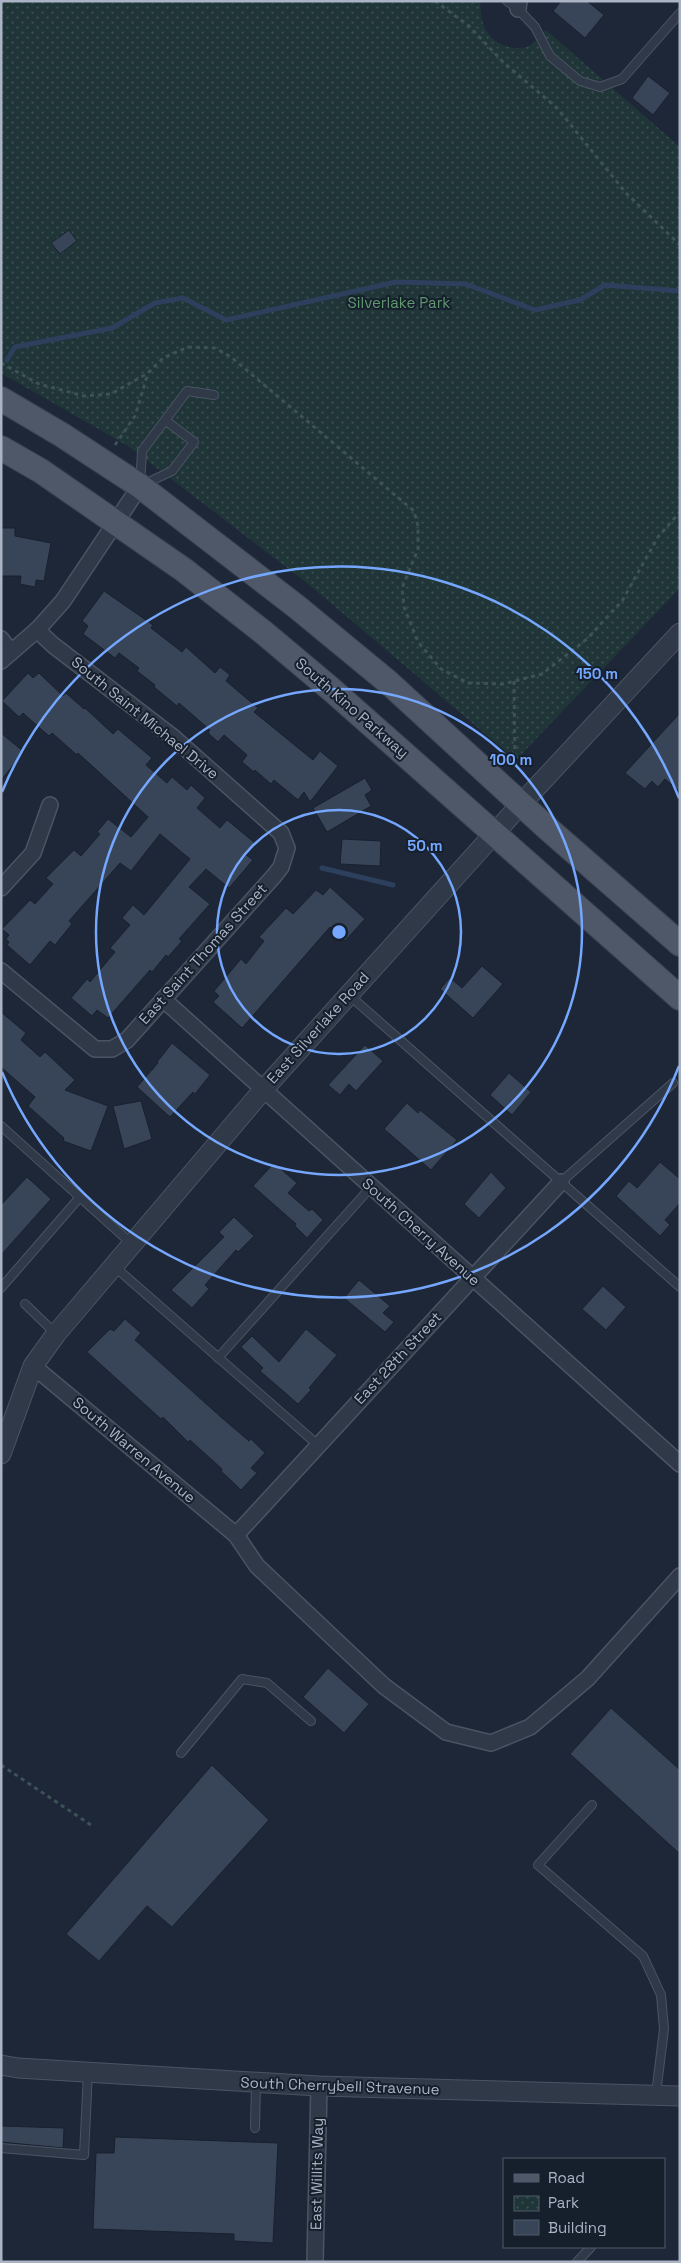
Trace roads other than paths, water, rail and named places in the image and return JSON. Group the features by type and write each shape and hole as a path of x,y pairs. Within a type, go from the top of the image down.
{"main road":[{"path":"1,399 62,434 140,486 297,607 380,676 521,804 680,944"},
{"name":"South Kino Parkway","path":"1,448 41,471 116,522 184,570 263,632 332,690 680,998"}],"street":[{"path":"1,639 6,656 36,630 63,601 140,486"},
{"name":"South Saint Michael Drive","path":"36,630 174,738 281,833 290,851"},
{"name":"East Silverlake Road","path":"1,1454 33,1366 56,1334 262,1090 521,804 680,633"},
{"path":"1,888 33,852 50,806"},
{"name":"East Saint Thomas Street","path":"1,971 95,1049 113,1056 274,876 290,851"},
{"name":"South Cherry Avenue","path":"163,999 680,1464"},
{"name":"East 28th Street","path":"236,1534 561,1182"},
{"name":"South Warren Avenue","path":"33,1366 236,1534 257,1566 384,1686 446,1732 491,1743 530,1727 588,1678 680,1576"},
{"name":"South Cherrybell Stravenue","path":"1,2065 18,2068 319,2086 680,2096"},
{"name":"East Willits Way","path":"315,2262 319,2086"}],"lane":[{"path":"515,4 535,27 550,56 580,81 600,87 622,79 680,13"},
{"path":"165,420 194,442 172,471 140,486 142,451 165,420 187,391 214,395"},
{"path":"348,995 680,1287"},
{"path":"561,1182 673,1083"},
{"path":"1,1126 132,1244"},
{"path":"218,1358 371,1187"},
{"path":"1,1288 80,1197"},
{"path":"114,1266 318,1446"},
{"path":"25,1304 56,1334"},
{"path":"180,1753 242,1679 266,1683 312,1721"},
{"path":"592,1805 538,1865 643,1956 661,1995 664,2029 656,2095"},
{"path":"1,2148 84,2154 88,2072"},
{"path":"254,2128 256,2083"},
{"path":"578,2262 590,2248"}],"waterway":[{"path":"7,360 15,347 112,328 155,303 183,298 226,320 396,282 466,284 535,310 580,300 605,285 680,291"},
{"path":"322,868 393,885"}],"park label":[{"name":"Silverlake Park","path":"399,303"}]}
